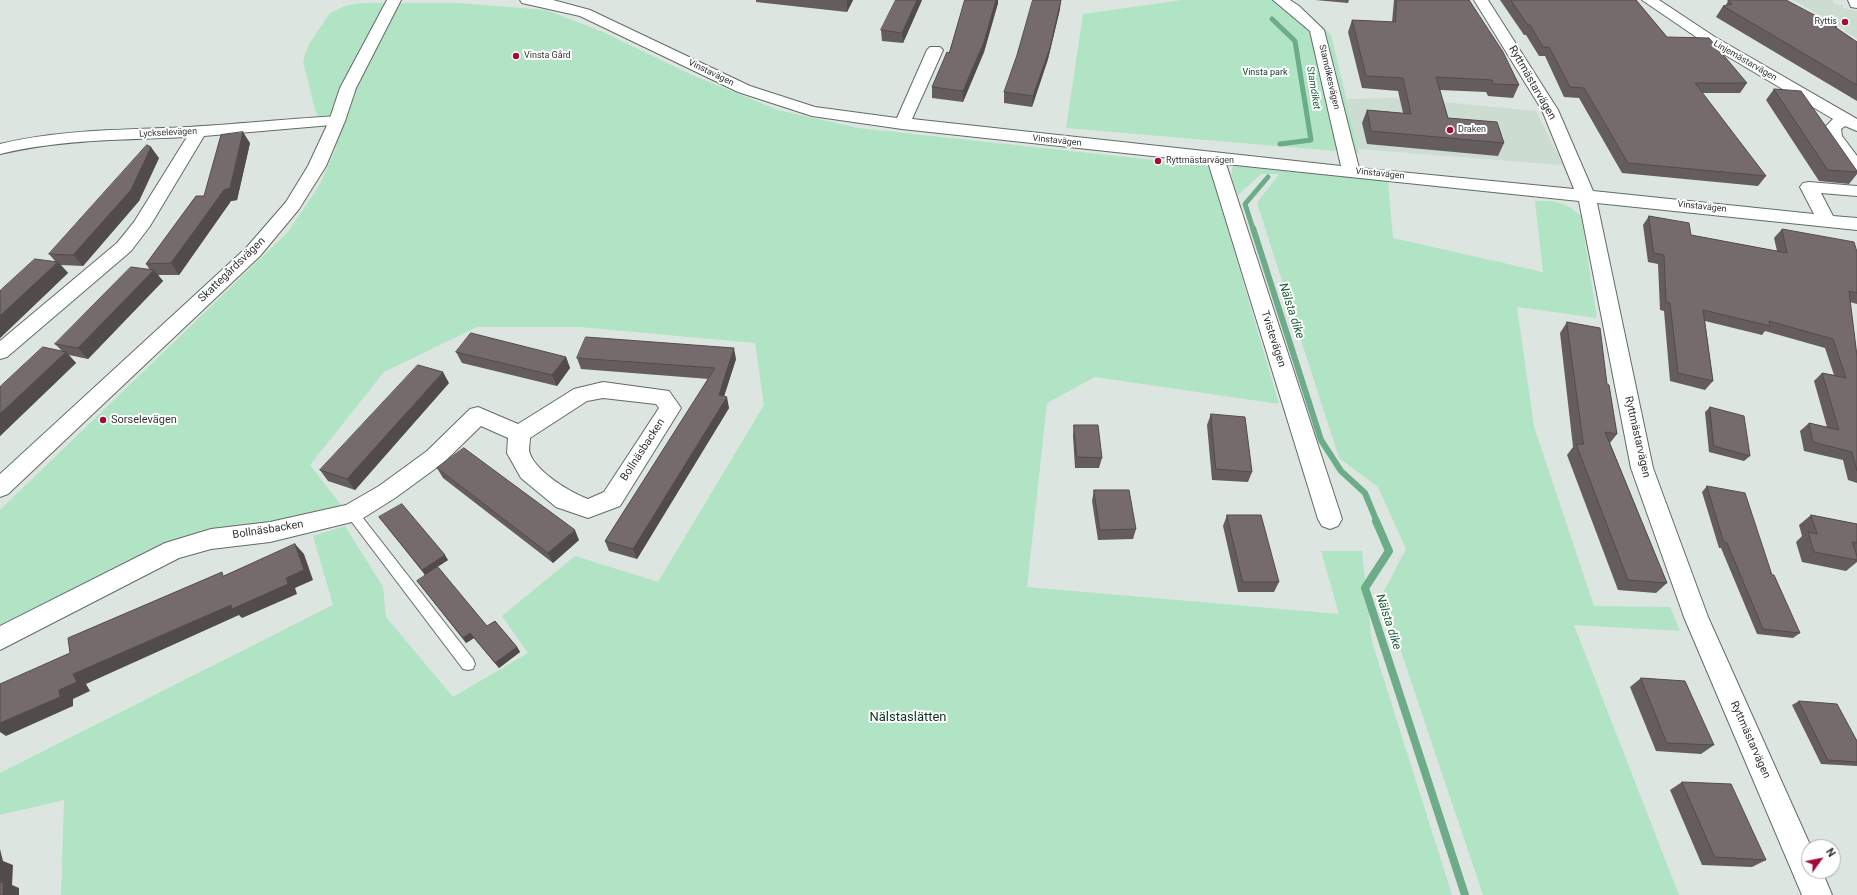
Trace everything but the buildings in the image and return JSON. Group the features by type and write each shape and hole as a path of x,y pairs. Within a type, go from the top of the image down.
{"street":[{"name":"Skattegårdsvägen","path":"0,488 252,252 293,204 317,166 337,121 348,88 394,0"},
{"name":"Vinstavägen","path":"527,0 552,4 585,13 744,89 839,116 1215,158 1857,224"},
{"name":"Stamdikesvägen","path":"1280,0 1294,9 1317,30 1351,171"},
{"name":"Ryttmästarvägen","path":"1481,0 1550,110 1589,204 1642,468 1696,617 1817,895"},
{"name":"Linjemästarvägen","path":"1648,0 1710,40 1851,122"},
{"path":"902,124 935,50"},
{"name":"Lyckselevägen","path":"0,149 14,145 66,138 198,132 307,122 337,121"},
{"name":"Linjemästarvägen","path":"1851,122 1833,128 1834,136 1857,168"},
{"path":"0,352 124,246 145,220 198,132"},
{"name":"Tvistevägen","path":"1215,158 1330,519"},
{"path":"1826,220 1809,187 1857,191"},
{"name":"Bollnäsbacken","path":"603,390 662,397 670,408 612,499 588,509 564,500 529,472 518,453 519,434 581,395 603,390"},
{"name":"Bollnäsbacken","path":"0,639 173,550 212,539 270,532 352,513 387,492 435,457 478,416 519,434"}],"lane":[{"path":"352,513 468,664"}],"shaded area":[{"name":"Ryttis","path":"1793,0 1833,0 1834,4 1843,5 1843,8 1857,11 1857,38 1844,31 1846,30"},
{"name":"Draken","path":"1401,98 1536,111 1563,165 1358,149 1347,99"}],"green space":[{"name":"Vinsta park","path":"1182,0 1285,0 1310,15 1331,35 1359,153 1066,128 1083,14"},
{"name":"Nälstaslätten","path":"361,3 459,3 546,10 601,31 692,75 778,110 858,128 1209,166 1279,404 1095,377 1047,403 1027,587 1339,614 1321,551 1362,551 1372,642 1452,895 61,895 64,800 0,815 0,773 333,605 313,536 345,526 383,587 386,617 453,697 528,653 502,616 575,556 658,582 764,405 755,343 580,327 477,327 384,372 310,465 341,505 315,514 177,539 0,630 0,510 287,233 320,184 336,148 315,110 303,61 309,44 330,13 345,6"},
{"path":"1233,166 1388,181 1393,238 1543,272 1535,201 1560,203 1571,208 1581,216 1597,318 1517,307 1534,427 1594,606 1670,607 1680,631 1574,625 1679,895 1483,895 1382,595 1406,549 1378,487 1339,458 1257,203 1279,174 1261,174 1237,196 1231,175"}],"waterway":[{"name":"Stamdiket","path":"1272,19 1295,41 1311,140 1280,144"},
{"name":"Nälsta dike","path":"1253,229 1245,204 1268,177"},
{"name":"Nälsta dike","path":"1253,228 1321,440 1341,471 1365,493 1377,522"},
{"name":"Nälsta dike","path":"1376,521 1389,551 1365,588 1465,895"}],"place":[{"name":"Ryttis","path":"1845,22"},
{"name":"Vinsta Gård","path":"516,56"},
{"name":"Draken","path":"1450,130"},
{"name":"Ryttmästarvägen","path":"1158,161"},
{"name":"Sorselevägen","path":"103,420"}]}
